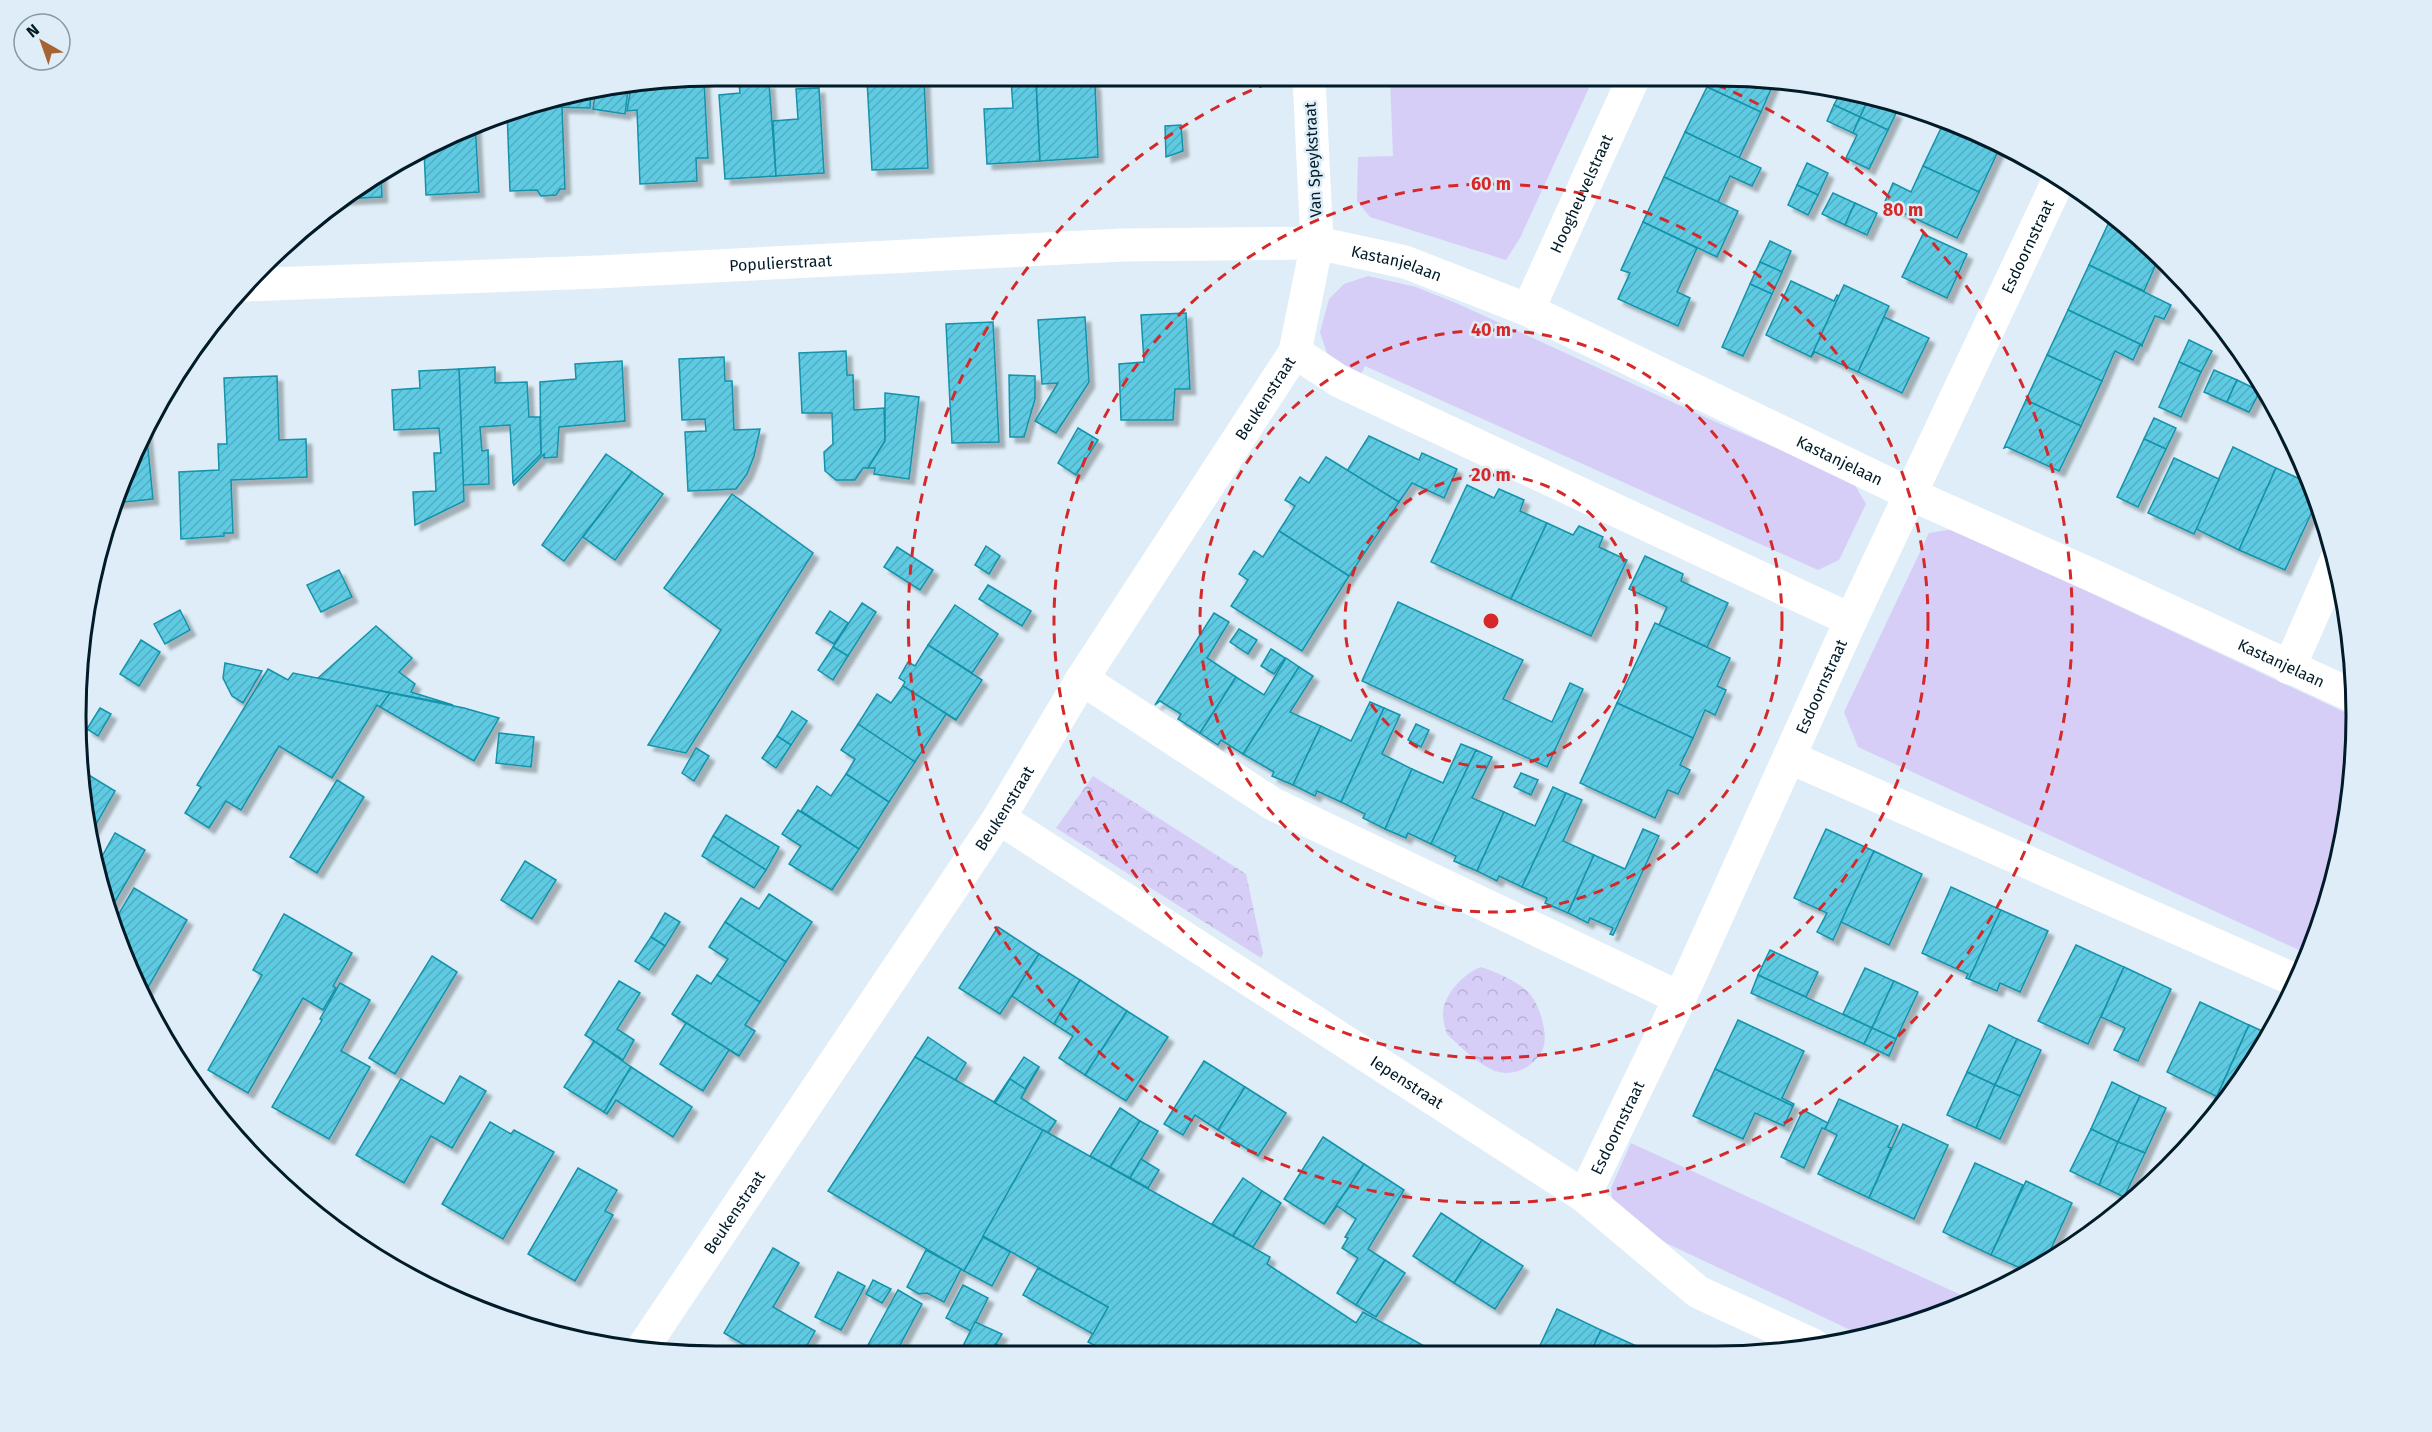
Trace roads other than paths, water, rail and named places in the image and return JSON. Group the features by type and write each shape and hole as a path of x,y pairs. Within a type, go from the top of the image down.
{"street":[{"name":"Van Speykstraat","path":"1309,86 1317,243"},
{"name":"Hoogheuvelstraat","path":"1528,310 1630,86"},
{"name":"Esdoornstraat","path":"1584,1196 1680,998 1851,620 2056,186"},
{"name":"Kastanjelaan","path":"1317,243 1405,262 1528,310 1910,494 2103,580 2345,693"},
{"name":"Populierstraat","path":"256,285 598,272 1122,245 1317,243"},
{"name":"Beukenstraat","path":"647,1342 999,818 1082,679 1295,352 1317,243"},
{"path":"1295,352 1340,381 1851,620"},
{"path":"2289,668 2330,575"},
{"path":"1082,679 1273,804 1680,998"},
{"path":"1789,757 2289,978"},
{"name":"Iepenstraat","path":"999,818 1584,1196 1698,1292 1803,1340"}]}
